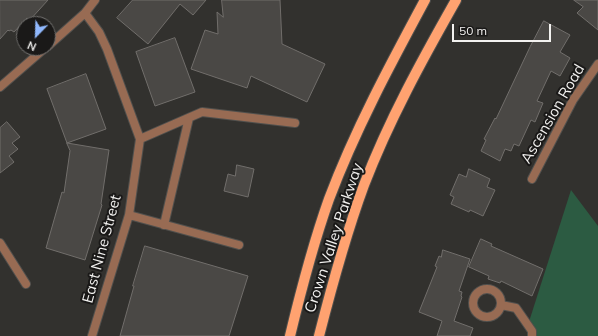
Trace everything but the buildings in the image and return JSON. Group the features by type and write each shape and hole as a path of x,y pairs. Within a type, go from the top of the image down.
{"main road":[{"name":"Crown Valley Parkway","path":"290,336 310,260 329,199 356,133 425,0"},
{"name":"Crown Valley Parkway","path":"319,336 340,259 364,184 400,104 456,0"}],"street":[{"path":"56,39 85,13 95,0"},
{"name":"East Nine Street","path":"85,13 99,32 107,49 140,138 129,215 92,336"},
{"path":"0,87 36,56"},
{"name":"Ascension Road","path":"532,179 573,100 598,64"},
{"path":"140,138 202,112 295,122"},
{"path":"164,225 188,118"},
{"path":"129,215 239,245"},
{"path":"0,243 26,284"},
{"path":"501,305 516,308 532,330 532,336"}],"green space":[{"path":"571,190 598,226 598,336 530,336 527,328"}]}
